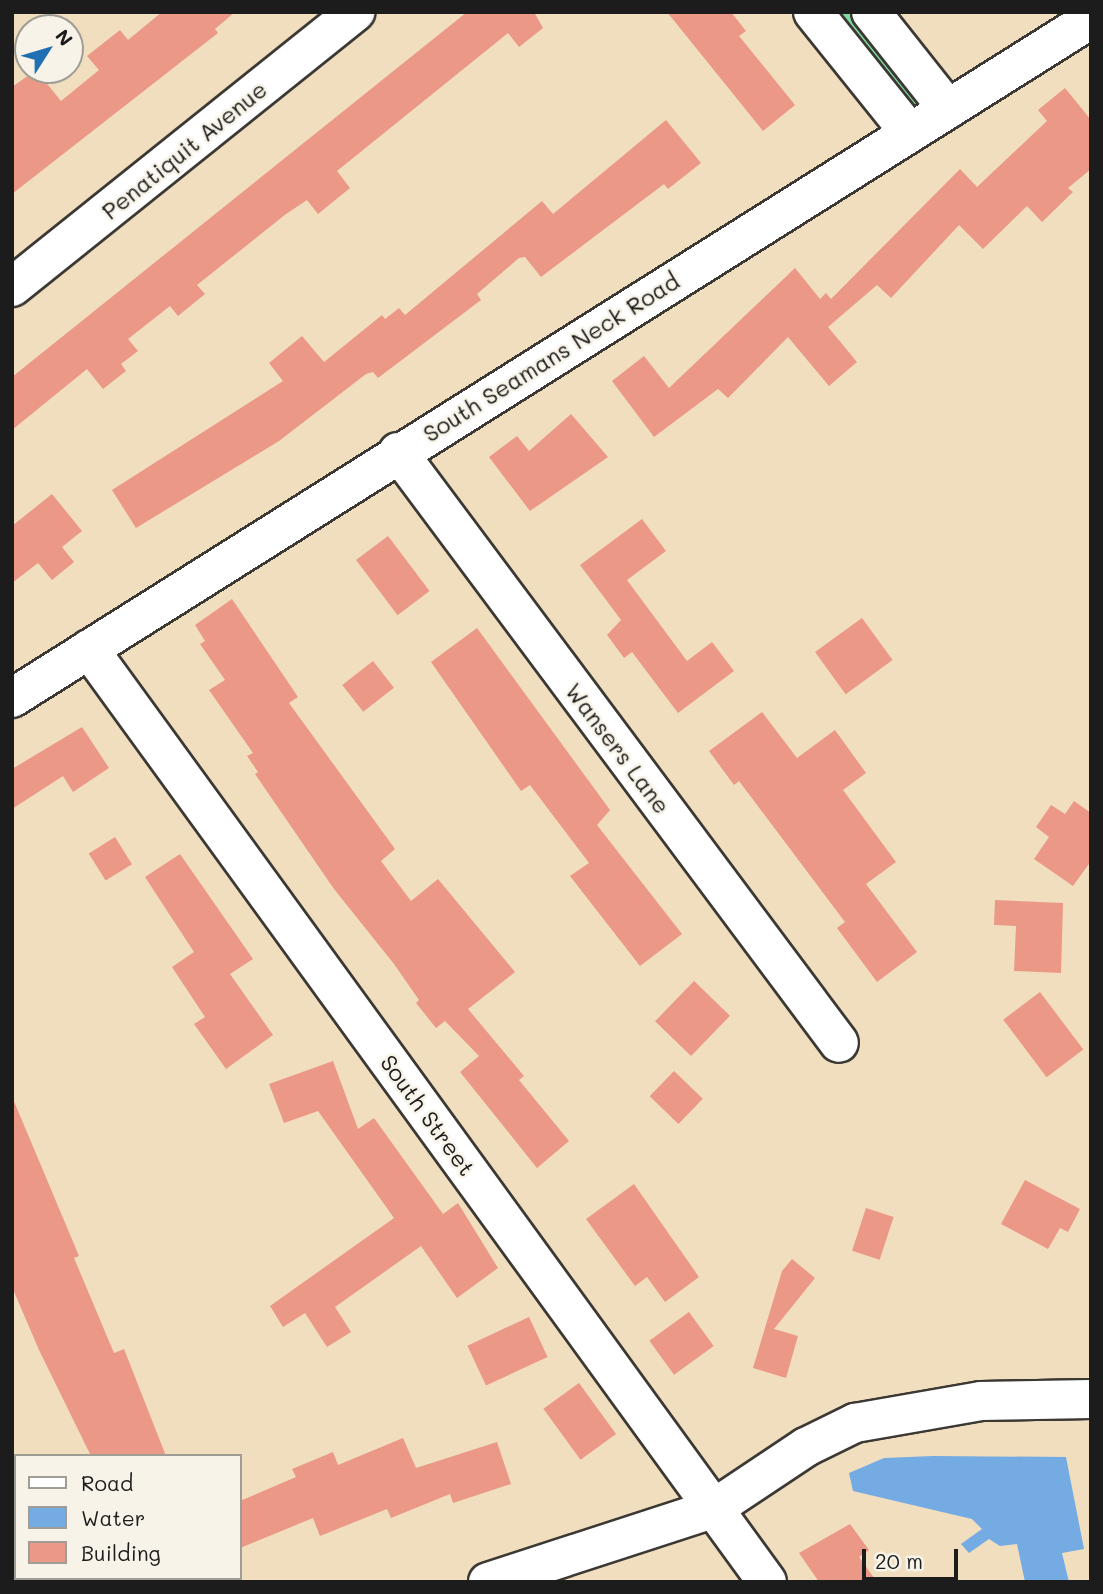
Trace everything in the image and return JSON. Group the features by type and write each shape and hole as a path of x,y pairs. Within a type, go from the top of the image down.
{"street":[{"name":"Penatiquit Avenue","path":"12,287 355,12"},
{"path":"813,12 909,133"},
{"path":"871,12 948,109"},
{"name":"South Seamans Neck Road","path":"12,698 398,452 1091,19"},
{"name":"Wansers Lane","path":"398,452 839,1043"},
{"name":"South Street","path":"89,649 767,1582"},
{"path":"488,1582 713,1509 806,1447 855,1423 981,1401 1091,1399"}],"green space":[{"path":"822,12 863,12 937,106 911,123"}],"water":[{"path":"1066,1457 1084,1549 1062,1553 1069,1582 1025,1582 1017,1544 1000,1546 989,1539 969,1553 961,1544 982,1529 972,1519 853,1491 849,1473 884,1458"}],"building":[{"path":"162,12 235,12 215,29 218,33 12,194 12,87 16,84 47,84 61,101 99,70 87,56 120,30 128,40"},
{"path":"467,12 534,12 543,28 519,47 508,33 337,171 350,188 318,214 307,200 197,285 205,294 178,316 170,306 128,339 138,351 121,364 126,371 103,389 87,369 12,430 12,377"},
{"path":"667,12 731,12 746,31 739,36 795,105 763,131"},
{"path":"1065,88 1091,120 1091,169 1068,188 1073,192 1042,222 1027,206 983,249 959,225 891,298 877,285 828,327 857,362 829,386 788,337 728,398 718,389 654,437 612,381 644,356 669,388 795,268 820,299 826,293 831,299 960,169 977,187 1047,121 1038,110"},
{"path":"666,120 701,163 668,189 664,184 541,277 525,257 519,258 477,294 481,300 378,378 373,372 366,374 279,441 136,528 112,490 283,381 269,363 302,336 324,362 382,315 385,319 399,308 405,315 542,201 553,214"},
{"path":"571,414 608,457 530,511 489,457 517,436 529,451"},
{"path":"52,494 82,531 62,547 74,562 52,580 38,563 12,583 12,526"},
{"path":"642,519 666,551 627,580 687,661 712,642 734,671 678,713 632,652 624,658 607,635 621,620 580,565"},
{"path":"388,536 430,591 398,615 356,560"},
{"path":"232,599 298,697 289,703 395,849 381,861 411,901 438,879 515,972 468,1009 524,1076 519,1080 569,1141 537,1168 460,1072 479,1056 445,1021 436,1028 416,1003 419,1000 394,964 334,889 255,774 258,772 247,756 253,753 209,690 225,680 200,644 205,641 195,625"},
{"path":"862,618 893,660 846,694 815,652"},
{"path":"477,628 610,810 597,825 682,934 640,966 570,876 589,863 530,785 521,791 431,662"},
{"path":"373,661 394,688 363,712 342,685"},
{"path":"762,712 797,758 835,730 866,773 843,790 896,862 866,884 917,952 877,982 837,928 845,922 739,781 734,785 709,751"},
{"path":"82,727 109,768 73,792 63,776 12,809 12,769"},
{"path":"1074,801 1091,813 1091,861 1073,886 1034,859 1049,837 1036,827 1051,805 1065,814"},
{"path":"115,837 132,864 106,881 89,853"},
{"path":"180,854 253,959 230,974 273,1035 226,1069 194,1024 205,1017 172,967 194,952 145,877"},
{"path":"995,900 1063,903 1061,973 1014,971 1016,926 994,925"},
{"path":"694,981 730,1016 691,1056 655,1021"},
{"path":"1040,992 1083,1050 1047,1077 1003,1020"},
{"path":"333,1061 358,1129 374,1118 443,1214 458,1203 498,1268 457,1298 421,1246 335,1307 351,1332 327,1347 305,1313 283,1327 270,1306 394,1218 318,1111 284,1123 269,1084"},
{"path":"674,1071 703,1099 678,1124 650,1096"},
{"path":"13,1099 79,1256 74,1258 114,1353 124,1349 165,1454 90,1454 39,1350 12,1287"},
{"path":"1025,1180 1080,1209 1068,1232 1060,1228 1048,1249 1001,1224"},
{"path":"634,1184 699,1277 665,1302 647,1277 635,1286 586,1219"},
{"path":"866,1208 894,1217 880,1260 852,1251"},
{"path":"792,1259 815,1278 774,1329 798,1336 786,1378 753,1368 782,1271"},
{"path":"689,1312 714,1346 674,1375 649,1341"},
{"path":"529,1317 548,1357 486,1386 467,1346"},
{"path":"579,1383 616,1434 580,1460 543,1409"},
{"path":"403,1438 416,1468 497,1442 511,1484 453,1503 450,1494 391,1518 387,1509 320,1536 313,1518 242,1547 242,1500 296,1477 292,1469 333,1452 338,1465"},
{"path":"850,1524 869,1550 859,1557 877,1582 819,1582 799,1553"}]}
